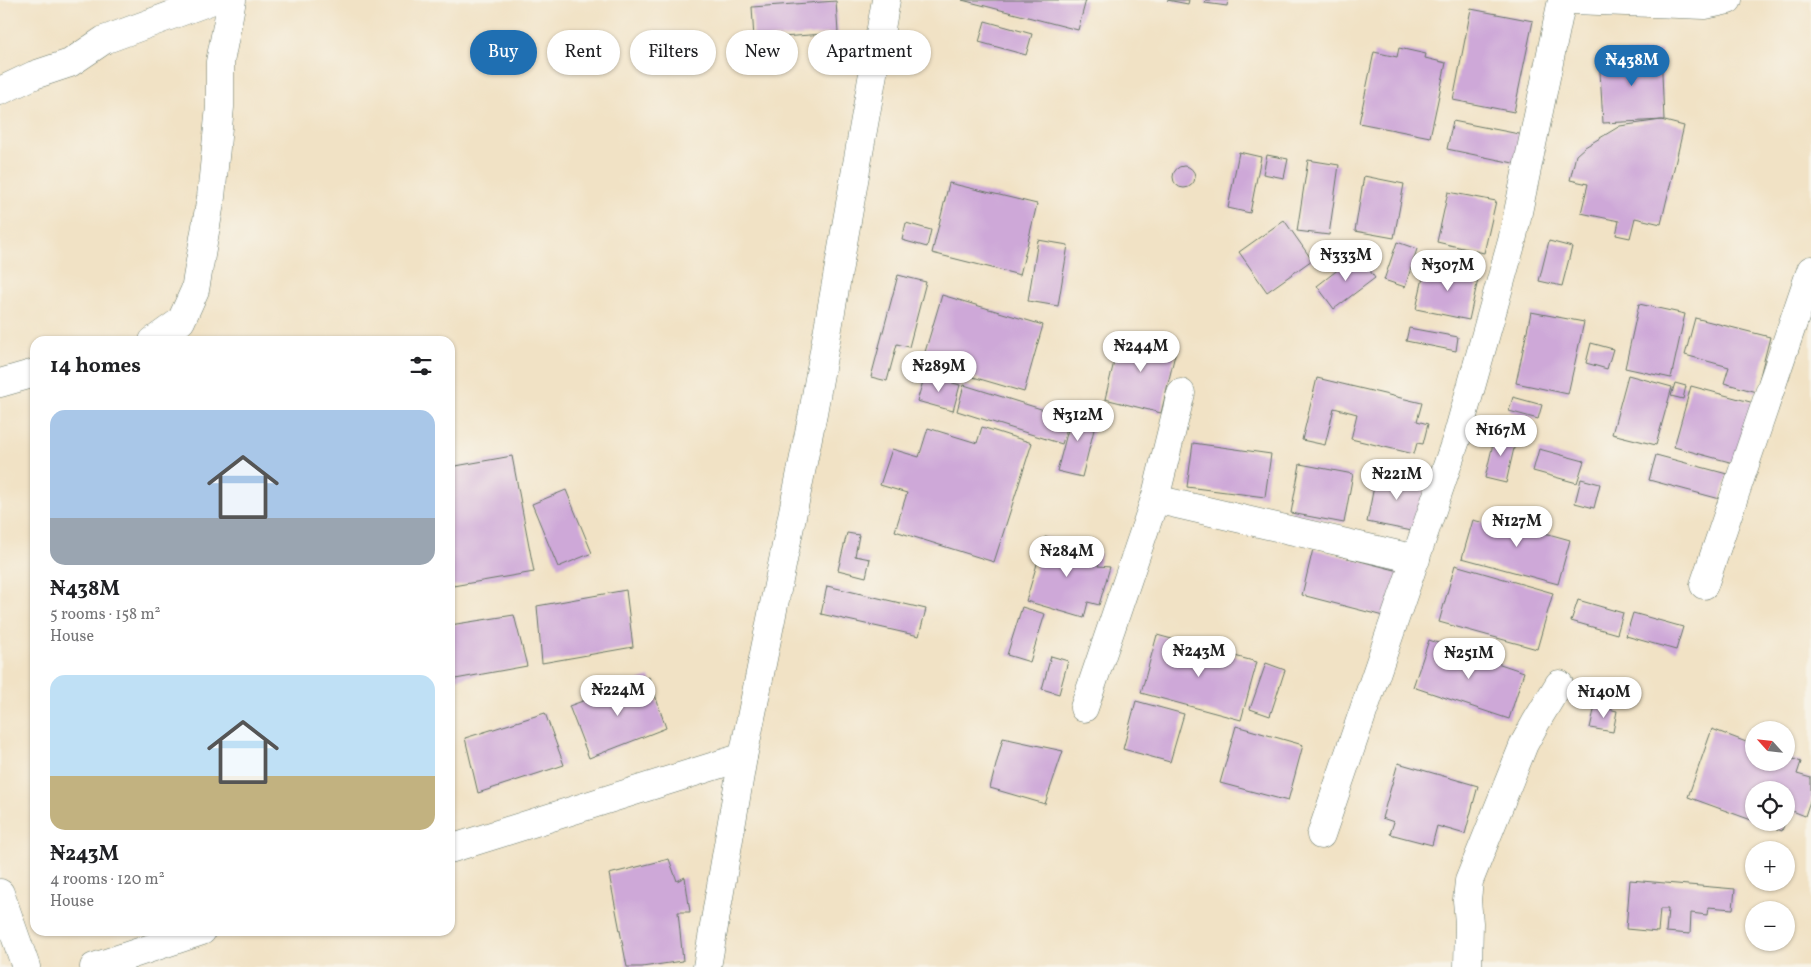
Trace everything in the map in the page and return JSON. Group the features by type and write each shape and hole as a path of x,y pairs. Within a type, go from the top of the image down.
{"street":[{"path":"0,90 34,75 70,63 104,40 212,0"},
{"path":"160,336 181,321 195,290 211,197 220,107 220,62 232,0"},
{"path":"707,967 743,757 813,413 886,0"},
{"path":"1321,836 1457,437 1512,241 1562,0"},
{"path":"1574,0 1705,5 1728,0"},
{"path":"1704,585 1811,270"},
{"path":"0,383 30,374"},
{"path":"1084,708 1155,499 1182,392"},
{"path":"1155,499 1416,559"},
{"path":"1468,967 1467,900 1469,880 1524,744 1559,684"},
{"path":"455,847 743,757"},
{"path":"0,893 26,967"},
{"path":"94,967 187,936"}],"building":[{"path":"962,0 1086,0 1078,30"},
{"path":"1167,0 1189,0 1188,4"},
{"path":"1206,0 1228,0 1227,6 1205,3"},
{"path":"836,1 838,30 808,30 808,35 798,36 798,30 753,30 752,7"},
{"path":"1471,9 1533,21 1514,112 1453,100"},
{"path":"985,21 1032,34 1026,55 979,42"},
{"path":"1399,48 1426,54 1425,58 1446,63 1430,137 1359,123 1374,52 1397,57"},
{"path":"1661,50 1664,120 1603,123 1599,54"},
{"path":"1661,120 1684,126 1661,224 1635,218 1630,238 1616,235 1619,221 1581,213 1588,184 1570,180 1576,155 1585,147 1620,126"},
{"path":"1453,121 1524,135 1518,164 1447,149"},
{"path":"1239,152 1261,157 1250,213 1228,208"},
{"path":"1267,155 1288,159 1284,178 1263,174"},
{"path":"1308,160 1339,165 1329,235 1297,231"},
{"path":"1184,166 1194,173 1195,177 1188,187 1184,188 1174,181 1173,177 1180,167"},
{"path":"1364,176 1404,184 1394,238 1355,231"},
{"path":"949,183 1037,204 1020,275 932,253"},
{"path":"1448,192 1496,201 1484,253 1437,242"},
{"path":"1284,220 1312,260 1267,292 1239,252"},
{"path":"906,223 931,230 927,247 902,240"},
{"path":"1038,240 1068,245 1058,306 1028,301"},
{"path":"1549,241 1572,247 1562,286 1539,281"},
{"path":"1397,242 1417,249 1405,287 1384,280"},
{"path":"1358,254 1375,278 1334,309 1317,286"},
{"path":"1426,264 1479,275 1469,320 1416,309"},
{"path":"898,275 926,282 909,347 897,344 887,381 871,377"},
{"path":"942,295 1043,325 1024,392 922,362"},
{"path":"1639,304 1685,314 1671,378 1625,368"},
{"path":"1531,312 1584,322 1568,394 1516,383"},
{"path":"1695,318 1770,337 1756,392 1724,383 1729,367 1685,355"},
{"path":"1409,328 1458,337 1456,351 1406,341"},
{"path":"1121,333 1177,346 1161,413 1105,399"},
{"path":"1591,343 1613,349 1607,369 1586,363"},
{"path":"925,375 960,385 953,411 917,401"},
{"path":"1628,375 1672,387 1656,445 1612,434"},
{"path":"1317,378 1422,403 1417,421 1428,424 1423,444 1417,443 1414,454 1351,439 1357,414 1334,408 1325,445 1302,440"},
{"path":"1675,383 1686,386 1683,399 1671,396"},
{"path":"964,385 1070,418 1062,444 957,411"},
{"path":"1691,386 1754,403 1737,464 1674,447"},
{"path":"1513,397 1542,405 1538,419 1509,411"},
{"path":"1074,407 1098,414 1082,477 1057,471"},
{"path":"982,427 1032,443 994,562 895,531 907,493 880,485 892,449 919,457 928,428 977,443"},
{"path":"1496,431 1517,435 1506,483 1485,478"},
{"path":"1193,443 1271,454 1265,497 1187,487"},
{"path":"1539,449 1584,461 1577,483 1533,471"},
{"path":"1656,455 1727,474 1720,499 1649,480"},
{"path":"512,456 534,572 455,586 455,466"},
{"path":"1300,464 1353,474 1344,523 1291,513"},
{"path":"1377,471 1427,480 1417,532 1367,522"},
{"path":"1581,479 1600,484 1594,508 1575,503"},
{"path":"566,490 592,553 558,567 532,504"},
{"path":"1504,511 1537,520 1534,530 1570,540 1558,584 1462,558 1473,520 1500,527"},
{"path":"847,533 859,535 855,556 870,559 866,577 838,570"},
{"path":"1045,537 1101,554 1098,566 1110,567 1099,605 1088,602 1084,618 1026,601"},
{"path":"1313,549 1399,571 1387,617 1302,595"},
{"path":"1455,565 1553,593 1537,649 1439,622"},
{"path":"827,586 926,609 919,636 821,614"},
{"path":"626,590 633,647 542,663 537,606"},
{"path":"1578,600 1623,613 1617,634 1571,621"},
{"path":"1022,607 1045,614 1030,662 1007,655"},
{"path":"1633,613 1683,627 1676,650 1626,636"},
{"path":"514,615 527,666 455,679 455,624"},
{"path":"1157,635 1257,662 1241,720 1141,693"},
{"path":"1429,640 1524,672 1509,719 1413,687"},
{"path":"1051,656 1068,661 1059,694 1042,689"},
{"path":"1266,663 1285,670 1270,716 1250,709"},
{"path":"649,677 666,728 589,758 569,706"},
{"path":"1136,701 1184,714 1170,762 1123,749"},
{"path":"1595,706 1617,711 1613,732 1590,728"},
{"path":"545,713 564,765 478,793 465,738"},
{"path":"1236,726 1303,745 1288,801 1220,783"},
{"path":"1712,729 1745,742 1745,771 1795,771 1795,760 1801,762 1797,774 1811,778 1811,798 1805,816 1795,812 1795,781 1745,781 1745,818 1688,797"},
{"path":"1003,738 1063,751 1045,804 990,788"},
{"path":"1398,763 1478,786 1465,834 1437,826 1432,845 1390,834 1394,822 1382,818"},
{"path":"669,859 677,881 685,877 690,912 678,912 683,961 642,967 627,967 609,874"},
{"path":"1630,880 1735,889 1733,909 1708,907 1707,915 1691,913 1690,934 1666,932 1668,909 1660,909 1658,932 1626,929"}]}
